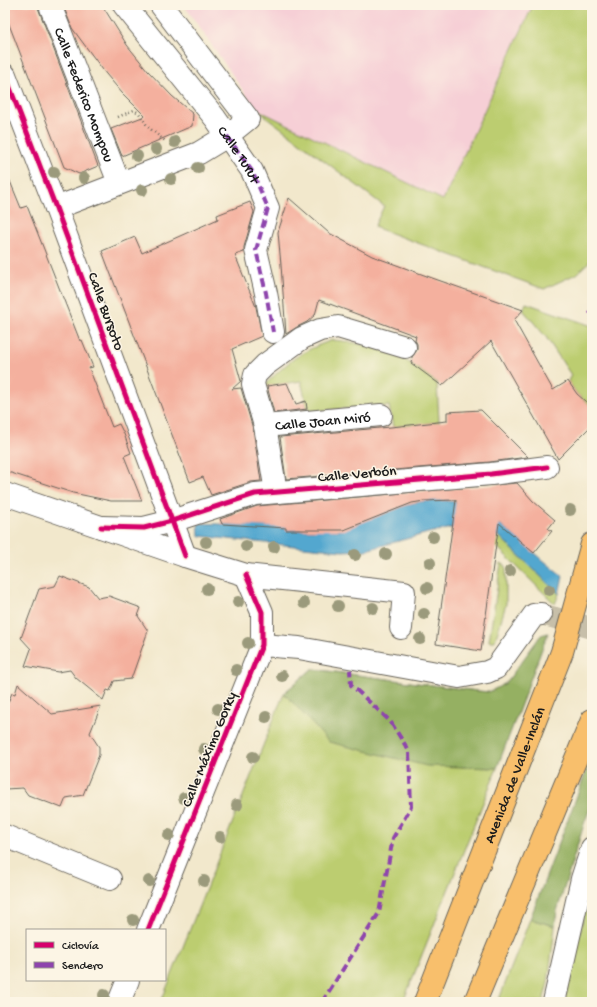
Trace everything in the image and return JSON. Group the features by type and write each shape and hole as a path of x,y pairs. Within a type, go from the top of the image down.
{"main road":[{"name":"Avenida de Valle-Inclán","path":"425,1002 562,652 592,544"},
{"path":"475,1002 592,720"}],"street":[{"name":"Calle Federico Mompou","path":"50,5 119,183"},
{"name":"Calle Turut","path":"124,5 215,118 252,171 268,208 256,250 266,293 274,345"},
{"name":"Calle Turut","path":"161,5 248,120 227,136"},
{"name":"Calle Bursoto","path":"5,75 185,556"},
{"path":"56,208 199,153 227,136"},
{"path":"276,492 265,426 253,384 255,375 265,365 274,345 302,338 320,330 338,327 405,346"},
{"name":"Calle Joan Miró","path":"265,426 381,415"},
{"name":"Calle Verbón","path":"101,527 144,528 172,521 255,494 490,474 547,467"},
{"path":"5,494 185,556 246,575 404,592 401,628"},
{"name":"Calle Máximo Gorky","path":"148,929 262,645 262,612 246,575"},
{"path":"262,645 299,648 459,677 487,672 496,668 534,615 541,614"},
{"path":"5,836 110,880"},
{"path":"554,1002 582,879 592,848"},
{"path":"119,1002 128,981"}],"path":[{"path":"97,125 134,110 139,113 148,126 185,158"}],"shaded area":[{"path":"184,5 533,5 443,201 256,109"}],"green space":[{"path":"533,5 592,5 592,259 576,274 544,289 374,227 384,206 256,109 443,200"},
{"path":"526,303 592,326 592,407 577,394 568,381 571,375 546,337 523,310"},
{"path":"333,340 363,345 392,354 410,363 437,383 439,422 393,427 389,406 308,411 301,381 263,387 295,358 312,348"},
{"path":"499,536 559,594 555,604 496,546"},
{"path":"501,563 506,566 506,604 495,641 489,641"},
{"path":"548,633 497,768 427,766 329,742 284,693 312,669 489,692 506,683 541,635"},
{"path":"312,669 489,692 461,767 497,768 403,1002 161,1002 284,693"},
{"path":"592,756 592,804 585,821 557,911 555,926 530,919"},
{"path":"592,880 592,1002 564,1002"},
{"path":"530,919 555,926 548,983 543,1002 498,1002"}],"water":[{"path":"443,500 473,507 509,531 563,576 559,594 499,536 452,528 366,550 342,551 199,536 198,523 286,527 287,530 341,530 412,503"}],"building":[{"path":"5,5 37,5 98,166 79,174 64,167 5,14"},
{"path":"63,5 102,5 127,45 148,71 172,96 193,114 192,126 122,156 111,129 145,116 122,93 106,74 72,28"},
{"path":"5,169 21,208 27,206 80,341 82,340 93,367 89,368 112,427 119,424 124,434 131,453 124,456 142,501 111,501 73,493 5,471"},
{"path":"289,198 329,233 372,256 523,310 514,320 553,390 568,381 577,394 592,407 592,425 558,459 491,341 442,386 411,363 412,357 417,350 415,340 416,336 319,300 315,315 307,322 286,334 278,232"},
{"path":"250,202 254,212 244,247 244,252 235,255 256,307 262,336 232,349 241,381 232,389 241,388 253,429 261,481 251,482 211,495 203,477 190,482 102,251 135,237 142,253 218,219 217,215"},
{"path":"287,383 296,404 306,401 307,409 274,413 267,386"},
{"path":"481,410 528,457 490,462 286,479 280,437 447,421 447,412"},
{"path":"517,483 533,501 555,520 548,529 552,531 534,553 499,523 481,651 436,644 456,500 412,503 344,530 286,530 286,528 222,524 220,519 257,506"},
{"path":"60,576 89,587 98,598 109,596 141,608 138,616 148,631 131,679 114,681 110,691 107,690 103,700 76,678 70,670 58,672 25,666 31,649 21,638 39,589 55,586"},
{"path":"18,684 52,714 101,706 90,733 99,747 99,755 83,795 66,798 62,808 28,795 23,788 5,789 5,709 12,693 15,694"}],"tunnel":[{"path":"541,614 592,628"}],"marked path":[{"path":"227,136 252,171 268,208 256,250 273,332"},
{"path":"590,314 592,309"},
{"path":"322,1002 379,913 393,838 411,807 409,751 390,721 351,685 350,670"}],"cycle path":[{"path":"5,75 185,556"},
{"path":"101,527 144,528 172,521 255,494 491,474 547,467"},
{"path":"148,929 262,645 262,612 246,575"}]}
